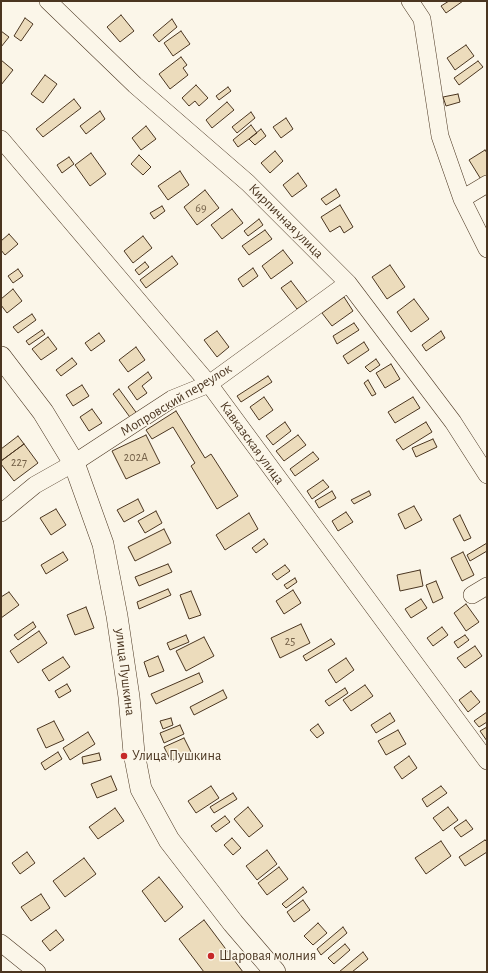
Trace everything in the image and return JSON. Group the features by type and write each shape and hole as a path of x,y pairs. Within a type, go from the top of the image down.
{"main road":[{"name":"улица Пушкина","path":"1,357 43,412 74,463 103,544 117,616 129,697 134,753 141,788 169,840 233,922 275,972"}],"street":[{"name":"Кирпичная улица","path":"48,1 135,85 248,183 348,283 453,422 487,475"},
{"path":"410,1 422,19 440,136 462,198 487,250"},
{"name":"Кавказская улица","path":"1,139 209,384 487,761"},
{"path":"462,198 487,184"},
{"name":"Мопровский переулок","path":"1,513 35,486 74,463 172,399 209,384 348,283"},
{"path":"472,595 487,586"},
{"path":"1,943 37,972"}],"building":[{"path":"449,1 463,1 446,13 441,6"},
{"path":"121,15 134,31 120,42 107,27"},
{"path":"25,18 33,24 21,41 14,36"},
{"path":"172,19 177,27 159,42 153,35"},
{"path":"1,31 9,37 1,47"},
{"path":"181,31 190,44 173,56 164,43"},
{"path":"466,45 474,56 455,70 447,58"},
{"path":"181,57 187,65 183,68 188,75 170,89 159,74"},
{"path":"1,60 13,70 1,85"},
{"path":"478,61 483,67 459,85 454,78"},
{"path":"45,75 57,84 43,103 31,94"},
{"path":"196,85 208,98 199,106 195,101 189,106 182,98"},
{"path":"228,87 231,91 219,100 216,96"},
{"path":"458,94 460,102 446,106 443,97"},
{"path":"74,99 81,108 43,137 36,129"},
{"path":"227,102 234,110 212,128 206,120"},
{"path":"100,111 105,119 86,134 80,126"},
{"path":"251,112 255,118 237,133 232,127"},
{"path":"286,118 293,129 281,138 273,127"},
{"path":"251,125 257,133 238,147 233,140"},
{"path":"146,126 156,139 141,150 132,138"},
{"path":"261,129 266,136 255,145 249,139"},
{"path":"485,150 487,153 487,178 482,181 469,160"},
{"path":"275,151 283,161 270,173 261,163"},
{"path":"91,153 106,174 90,186 75,165"},
{"path":"139,155 151,167 143,175 131,164"},
{"path":"69,157 74,164 62,173 57,165"},
{"path":"180,171 189,185 168,200 158,186"},
{"path":"298,173 307,186 292,197 283,185"},
{"path":"336,189 340,196 326,205 321,199"},
{"path":"205,190 219,208 197,225 184,207"},
{"path":"340,205 353,227 344,233 340,226 330,232 321,217"},
{"path":"162,206 165,211 154,219 150,213"},
{"path":"232,209 243,223 222,239 211,225"},
{"path":"259,219 263,225 248,236 244,231"},
{"path":"265,230 272,239 249,255 242,246"},
{"path":"9,234 18,244 5,255 1,250 1,241"},
{"path":"143,236 152,248 133,263 124,251"},
{"path":"283,250 293,263 271,279 262,266"},
{"path":"172,256 178,264 146,288 140,280"},
{"path":"145,262 149,267 139,275 135,270"},
{"path":"390,265 405,287 387,299 372,277"},
{"path":"253,268 258,276 243,287 238,279"},
{"path":"18,269 23,276 13,283 8,276"},
{"path":"291,281 307,302 297,309 281,288"},
{"path":"13,289 22,301 7,313 1,305 1,299"},
{"path":"344,297 353,311 332,326 322,313"},
{"path":"414,299 429,319 411,332 397,312"},
{"path":"32,314 36,320 18,333 13,327"},
{"path":"354,323 359,330 337,344 333,336"},
{"path":"42,330 45,334 29,345 26,341"},
{"path":"217,331 229,347 217,357 204,340"},
{"path":"441,331 445,338 426,351 422,345"},
{"path":"99,333 105,341 91,351 85,343"},
{"path":"48,337 57,349 41,360 32,349"},
{"path":"364,342 369,350 348,364 343,356"},
{"path":"136,347 145,360 128,372 119,360"},
{"path":"72,358 77,364 61,376 56,370"},
{"path":"376,359 380,365 370,372 365,367"},
{"path":"391,364 400,379 385,388 376,373"},
{"path":"148,372 152,378 142,386 147,393 137,400 128,387"},
{"path":"268,376 272,382 241,402 237,396"},
{"path":"368,380 376,394 372,396 364,383"},
{"path":"82,385 89,396 73,406 66,395"},
{"path":"119,389 138,415 132,420 113,394"},
{"path":"264,397 273,410 259,420 250,407"},
{"path":"413,397 420,408 395,423 388,412"},
{"path":"92,409 102,423 89,431 80,417"},
{"path":"176,411 205,458 211,454 238,496 217,509 191,466 195,463 173,427 152,439 146,430"},
{"path":"285,422 291,431 273,445 266,436"},
{"path":"426,422 432,432 403,450 396,440"},
{"path":"146,435 160,463 126,479 112,451"},
{"path":"298,435 306,445 284,461 276,451"},
{"path":"18,436 24,444 1,461 1,449"},
{"path":"433,439 437,447 416,457 412,448"},
{"path":"24,444 38,463 14,481 1,464 1,461"},
{"path":"313,452 319,459 295,476 290,469"},
{"path":"323,480 329,487 312,499 307,491"},
{"path":"332,491 336,498 319,508 315,501"},
{"path":"369,491 371,495 354,504 351,500"},
{"path":"138,499 144,511 124,522 117,510"},
{"path":"414,506 422,520 405,529 398,514"},
{"path":"56,509 66,525 51,535 40,518"},
{"path":"156,511 162,523 145,533 138,521"},
{"path":"346,512 353,522 338,531 332,521"},
{"path":"249,513 258,529 225,550 216,535"},
{"path":"460,515 471,538 464,541 453,519"},
{"path":"164,529 171,543 135,561 128,547"},
{"path":"264,539 268,544 256,553 252,548"},
{"path":"487,543 487,551 470,561 467,555"},
{"path":"63,552 68,560 46,574 41,565"},
{"path":"463,552 474,575 462,581 451,558"},
{"path":"168,564 172,572 139,586 135,577"},
{"path":"285,565 290,571 277,580 272,574"},
{"path":"420,570 423,586 400,591 397,575"},
{"path":"295,578 297,582 287,589 284,585"},
{"path":"436,581 443,598 433,603 426,585"},
{"path":"168,589 171,595 139,609 137,602"},
{"path":"293,590 301,603 284,614 276,601"},
{"path":"191,591 201,615 189,619 180,595"},
{"path":"9,592 19,605 1,618 1,597"},
{"path":"421,599 427,608 411,618 405,609"},
{"path":"466,604 479,622 466,631 454,613"},
{"path":"86,607 94,628 75,635 67,615"},
{"path":"33,622 36,627 18,640 14,635"},
{"path":"301,624 310,643 280,658 271,638"},
{"path":"442,627 448,635 433,646 427,638"},
{"path":"39,631 47,643 18,663 10,651"},
{"path":"186,635 189,642 170,650 167,643"},
{"path":"465,635 469,640 458,648 454,642"},
{"path":"204,637 214,656 186,671 176,651"},
{"path":"331,639 335,644 306,661 303,656"},
{"path":"475,646 482,656 465,668 457,658"},
{"path":"158,656 164,671 149,677 144,662"},
{"path":"63,657 70,667 49,681 42,670"},
{"path":"346,658 354,670 336,683 328,670"},
{"path":"199,673 203,682 156,704 151,694"},
{"path":"67,684 71,691 59,698 55,691"},
{"path":"365,685 373,696 351,711 343,700"},
{"path":"345,688 348,693 329,706 325,701"},
{"path":"223,690 227,698 194,715 190,707"},
{"path":"471,691 480,702 468,712 459,700"},
{"path":"487,712 487,722 479,727 474,721"},
{"path":"390,713 395,721 376,733 371,725"},
{"path":"171,718 173,725 163,729 160,721"},
{"path":"54,721 64,740 46,748 37,729"},
{"path":"318,724 324,733 317,738 310,730"},
{"path":"180,725 184,734 164,743 160,733"},
{"path":"487,727 487,741 480,731"},
{"path":"398,730 406,744 386,755 378,741"},
{"path":"88,732 95,744 70,760 63,748"},
{"path":"184,738 191,752 171,761 164,747"},
{"path":"58,752 62,759 45,770 41,763"},
{"path":"99,753 101,760 83,764 82,757"},
{"path":"409,756 417,768 402,779 394,767"},
{"path":"111,776 117,790 97,798 91,784"},
{"path":"211,786 219,798 196,813 188,801"},
{"path":"441,786 447,793 427,807 422,799"},
{"path":"233,793 237,799 214,813 210,807"},
{"path":"248,807 263,826 249,837 234,819"},
{"path":"448,807 458,820 443,831 433,818"},
{"path":"115,808 124,821 98,839 89,827"},
{"path":"225,816 230,822 216,832 211,826"},
{"path":"466,820 473,829 461,837 454,828"},
{"path":"232,838 241,848 233,855 224,845"},
{"path":"485,840 487,842 487,852 465,866 459,857"},
{"path":"441,841 451,856 426,874 415,858"},
{"path":"267,850 277,864 257,880 246,866"},
{"path":"27,852 35,863 20,874 12,863"},
{"path":"84,858 96,874 65,897 53,881"},
{"path":"279,867 288,879 267,895 258,883"},
{"path":"159,877 183,907 165,922 142,891"},
{"path":"303,887 307,892 286,908 282,904"},
{"path":"41,894 50,908 31,921 21,907"},
{"path":"303,900 310,910 294,922 287,912"},
{"name":"Шаровая молния","path":"204,920 243,972 204,972 179,939"},
{"path":"318,923 327,933 313,945 304,936"},
{"path":"343,927 347,933 321,955 317,949"},
{"path":"56,930 64,940 50,951 42,941"},
{"path":"345,944 350,950 334,964 328,958"},
{"path":"363,952 368,959 352,972 339,972"}],"place":[{"name":"Улица Пушкина","path":"124,756"},
{"name":"Шаровая молния","path":"211,956"}]}
